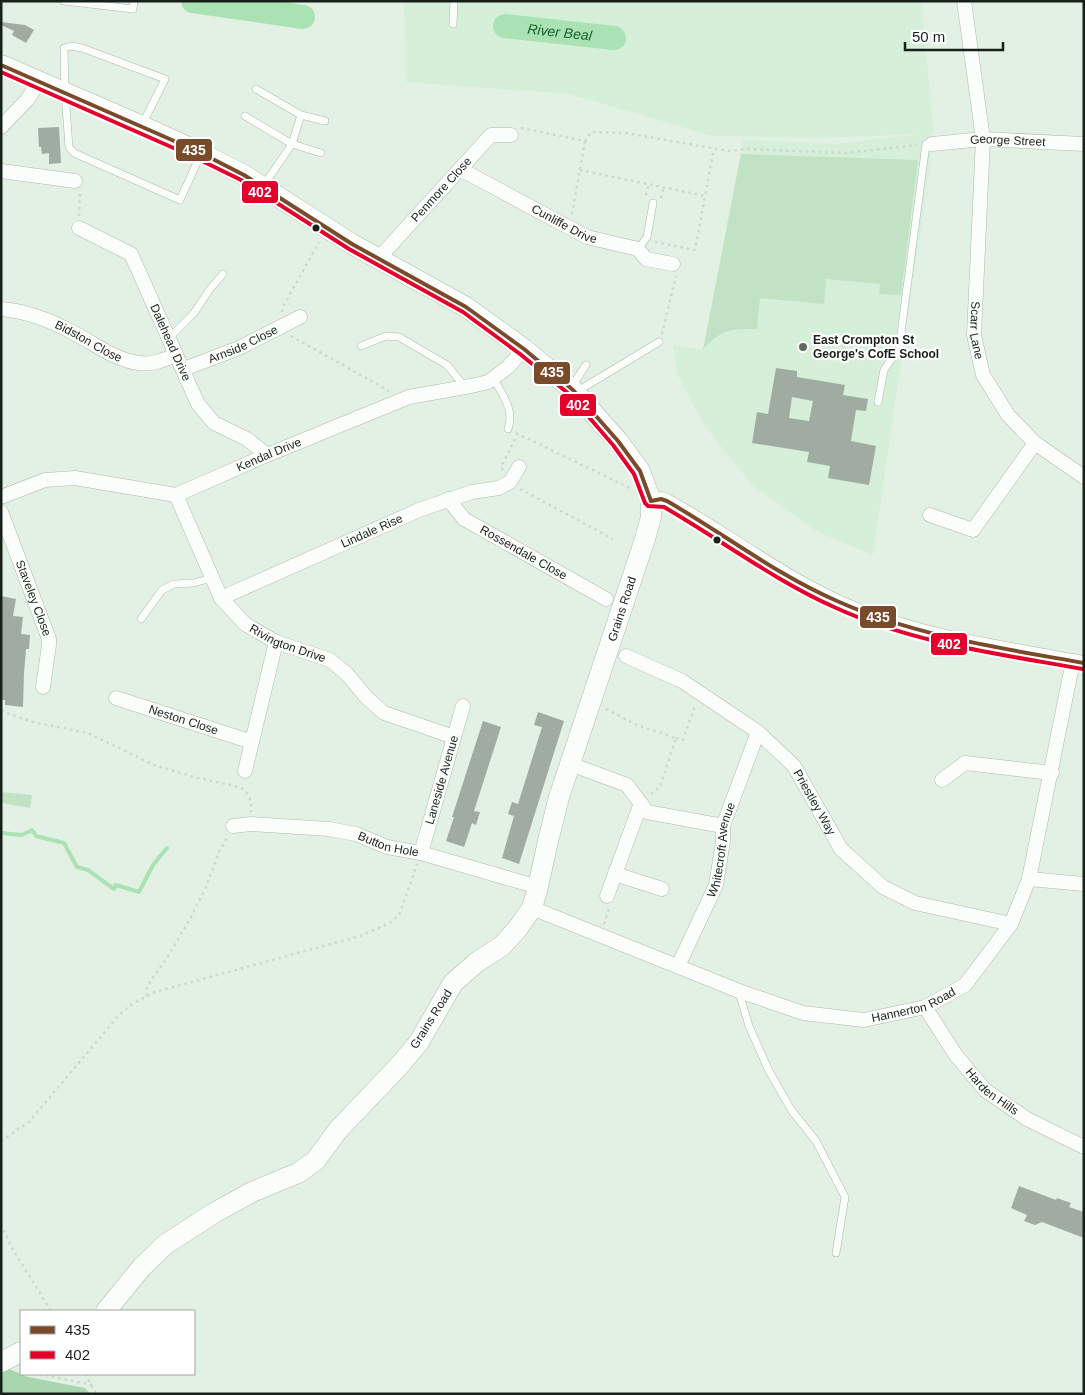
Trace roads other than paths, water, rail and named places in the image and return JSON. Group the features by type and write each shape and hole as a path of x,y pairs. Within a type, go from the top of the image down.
{"street":[{"name":"Scarr Lane","path":"964,1 983,139 974,335 983,375 1008,415 1035,443 1084,477"},
{"path":"1,65 202,153 244,175 378,259 466,307 524,349 573,390 640,471 650,495 671,504 802,583 860,612 913,629 1078,662"},
{"path":"1,128 27,100 39,82"},
{"name":"Penmore Close","path":"378,259 491,135 511,135"},
{"name":"George Street","path":"929,144 983,139 1084,144"},
{"name":"Cunliffe Drive","path":"460,169 587,238 638,249 646,259 674,269"},
{"path":"1,171 75,181"},
{"name":"Dalehead Drive","path":"79,228 131,254 198,404 214,423 247,439 267,455"},
{"name":"Bidston Close","path":"1,309 14,310 31,315 72,332 110,354 140,363 158,362 176,355"},
{"name":"Arnside Close","path":"184,369 239,348 300,317"},
{"name":"Kendal Drive","path":"176,495 403,399 488,382 512,363 524,349"},
{"path":"930,515 973,530 1035,443"},
{"name":"Lindale Rise","path":"221,598 418,510 472,492 499,488 510,482 519,467"},
{"path":"1,497 45,480 75,478 176,495"},
{"name":"Rivington Drive","path":"176,495 221,598 245,624 276,642 330,660 347,674 367,698 384,713 454,737"},
{"name":"Grains Road","path":"107,1310 142,1267 166,1244 214,1212 252,1192 298,1173 315,1161 338,1130 399,1066 419,1042 453,983 477,962 502,946 532,908 559,797 645,539 651,516 650,495"},
{"name":"Rossendale Close","path":"448,499 464,518 606,599"},
{"name":"Staveley Close","path":"1,512 49,639 50,645 43,687"},
{"path":"245,771 276,642"},
{"name":"Priestley Way","path":"626,656 682,681 758,732 794,766 841,849 883,887 915,903 1011,924"},
{"name":"Hannerton Road","path":"532,908 739,991 803,1013 864,1020 925,1007 965,985 1011,924 1029,879 1078,662"},
{"name":"Neston Close","path":"116,698 252,742"},
{"name":"Laneside Avenue","path":"421,853 463,706"},
{"name":"Whitecroft Avenue","path":"678,966 716,885 723,841 723,826 758,732"},
{"path":"942,780 965,763 1052,773"},
{"path":"581,768 626,785 647,812 723,826"},
{"path":"607,896 641,803"},
{"name":"Button Hole","path":"233,826 250,824 329,829 356,834 388,847 421,853 538,887"},
{"path":"615,874 662,889"},
{"path":"1029,879 1084,884"},
{"name":"Harden Hills","path":"925,1007 955,1054 985,1090 1027,1119 1084,1147"},
{"path":"1,1362 20,1352"}],"lane":[{"path":"64,1 133,9 134,1"},
{"path":"453,24 454,1"},
{"path":"142,126 165,79 82,48 71,46 64,48 69,147 74,153 180,200 202,153"},
{"path":"256,88 301,115 326,121"},
{"path":"263,188 292,144 301,115"},
{"path":"245,116 292,144 321,153"},
{"path":"878,402 884,370 899,348 929,144"},
{"path":"638,249 647,237 653,203"},
{"path":"169,338 194,313 223,274"},
{"path":"361,346 386,336 399,337 447,365 465,388"},
{"path":"573,390 659,342"},
{"path":"573,390 586,365"},
{"path":"493,378 507,403 510,414 508,429"},
{"path":"140,619 162,590 174,584 194,583 212,578"},
{"path":"739,991 749,1026 768,1071 792,1111 816,1141 845,1197 836,1253"}],"waterway":[{"name":"River Beal","path":"193,1 303,17"},
{"name":"River Beal","path":"505,26 614,38"},
{"path":"1,833 22,835 32,830 36,836 64,843 77,867 88,870 114,889 116,885 139,892 153,865 167,848"}],"place":[{"name":"East Crompton St George's CofE School","path":"803,347"}]}
